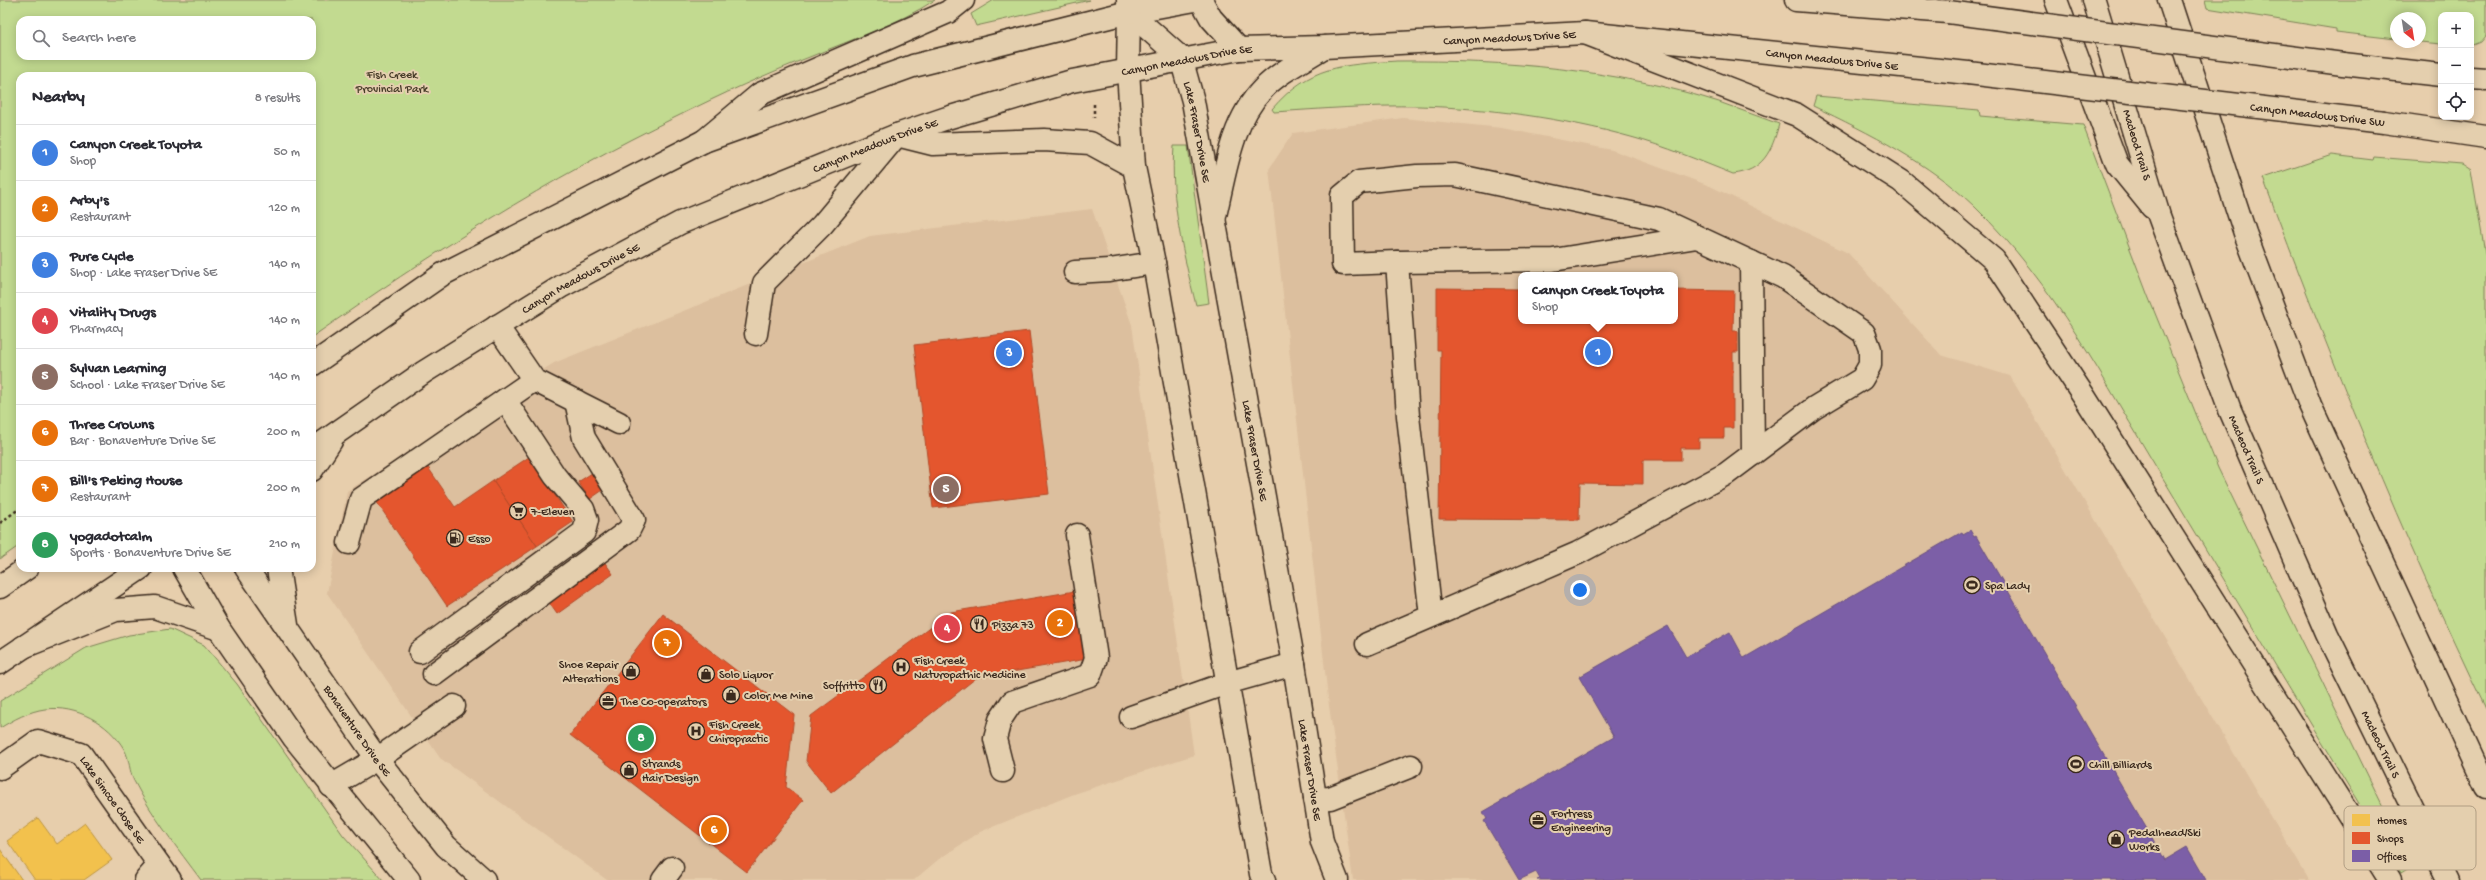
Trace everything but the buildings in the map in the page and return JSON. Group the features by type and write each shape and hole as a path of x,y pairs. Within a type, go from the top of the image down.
{"main road":[{"path":"704,141 760,94 948,12 963,0"},
{"path":"316,362 443,274 704,141 913,66 1128,6 1195,0"},
{"path":"1200,0 1212,18 1239,49"},
{"path":"1796,0 1880,3 2342,64 2438,75"},
{"path":"2056,0 2117,164 2159,216"},
{"name":"Macleod Trail S","path":"2094,0 2159,216 2230,410 2327,634 2412,806"},
{"path":"2169,0 2245,233 2310,405 2486,787"},
{"path":"1128,6 1181,58"},
{"path":"1128,6 1128,70 1134,167 1154,263 1226,683 1261,874 1264,880"},
{"path":"1585,33 1797,115 1901,181 1994,260 2088,402 2344,807"},
{"name":"Canyon Meadows Drive SE","path":"316,447 424,372 562,286 680,224 897,135 947,118 1072,81 1181,58 1239,49 1324,47 1585,33 1968,73 2149,96"},
{"path":"1214,220 1230,152 1245,111 1264,88 1324,47"},
{"name":"Lake Fraser Drive SE","path":"1181,58 1197,120 1294,664 1322,842 1337,880"},
{"path":"2474,78 2486,79"},
{"name":"Canyon Meadows Drive SW","path":"2149,96 2384,122 2486,137"},
{"path":"756,334 764,283 822,225 897,135 933,144 1044,140 1090,143 1134,167"},
{"path":"1366,644 1578,553 1726,474 1814,408 1862,379 1870,365 1870,349 1864,333 1784,277 1697,237 1658,220 1455,175 1417,176 1359,182 1342,196 1343,264 1553,260 1697,237"},
{"path":"1397,262 1408,416 1431,616"},
{"path":"1751,262 1753,454"},
{"path":"1075,272 1109,270 1154,263"},
{"path":"497,326 534,380 619,423"},
{"path":"349,543 361,499 534,380"},
{"path":"420,652 584,532 588,520 583,509 555,476 505,400"},
{"path":"434,674 629,530 634,520 584,438 576,401"},
{"path":"316,464 336,433"},
{"path":"1003,771 995,739 1000,720 1012,702 1090,675 1096,658 1078,535"},
{"path":"0,588 22,572"},
{"path":"0,663 135,572"},
{"path":"186,572 219,629 294,738 331,786 409,880"},
{"name":"Bonaventure Drive SE","path":"249,572 287,625 377,759 446,846 484,880"},
{"path":"279,572 287,625"},
{"path":"22,647 116,610 147,607 155,607 219,629"},
{"path":"1131,717 1226,683 1294,664"},
{"path":"331,786 377,759 454,706"},
{"name":"Lake Simcoe Close SE","path":"0,768 38,741 81,754 158,875"},
{"path":"1316,800 1330,798 1411,766"},
{"path":"2384,870 2390,880"},
{"name":"Macleod Trail S","path":"2443,870 2448,880"}],"path":[{"path":"1094,100 1094,119"},
{"path":"0,523 16,511"}],"shaded area":[{"path":"1403,118 1502,128 1612,150 1710,186 1848,253 1941,355 2010,376 2309,880 1353,880 1328,698 1269,169 1293,133"},
{"path":"1092,209 1132,325 1194,755 1074,794 980,832 939,859 914,880 607,880 440,758 327,593 347,491 554,363 870,236"}],"green space":[{"name":"Fish Creek Provincial Park","path":"0,0 935,0 891,24 728,92 583,165 445,247 316,334 316,72 16,72 16,548 0,559"},
{"path":"994,0 1090,0 976,26 971,14"},
{"path":"2205,0 2486,0 2486,36 2481,42 2474,45 2474,12 2438,12 2438,44 2426,43 2426,12 2390,12 2390,38 2336,32 2336,29 2207,8"},
{"path":"1397,61 1478,62 1600,74 1680,91 1719,102 1779,124 1773,143 1765,158 1752,169 1733,174 1670,149 1631,137 1579,124 1526,115 1472,109 1419,106 1364,107 1274,112 1272,109 1286,94 1300,84 1328,70 1343,66"},
{"path":"1816,96 1979,110 1980,116 2083,125 2148,296 2218,468 2383,806 2361,806 2077,335 2030,268 1975,207 1938,176 1877,138 1813,106"},
{"path":"1174,146 1188,146 1209,303 1196,305 1182,246 1174,186"},
{"path":"2332,155 2373,160 2374,157 2462,164 2471,170 2486,259 2486,709 2425,578 2368,446 2314,313 2263,178"},
{"path":"170,629 204,645 237,684 343,835 383,880 201,880 166,832 141,794 132,777 124,749 110,731 101,724 80,713 68,710 45,709 27,714 0,728 0,701 86,648 129,635"}],"place":[{"name":"Canyon Creek Toyota","path":"1598,352"},
{"name":"Pure Cycle","path":"1009,353"},
{"name":"Sylvan Learning","path":"946,489"},
{"name":"7-Eleven","path":"518,511"},
{"name":"Esso","path":"455,538"},
{"name":"Spa Lady","path":"1972,585"},
{"name":"Arby's","path":"1060,623"},
{"name":"Pizza 73","path":"979,624"},
{"name":"Vitality Drugs","path":"947,628"},
{"name":"Bill's Peking House","path":"667,643"},
{"name":"Fish Creek Naturopathic Medicine","path":"901,667"},
{"name":"Shoe Repair Alterations","path":"631,671"},
{"name":"Solo Liquor","path":"706,674"},
{"name":"Soffritto","path":"878,685"},
{"name":"Color Me Mine","path":"731,695"},
{"name":"The Co-operators","path":"608,701"},
{"name":"Fish Creek Chiropractic","path":"696,731"},
{"name":"yogadotcalm","path":"641,738"},
{"name":"Chill Billiards","path":"2076,764"},
{"name":"Strands Hair Design","path":"629,770"},
{"name":"Fortress Engineering","path":"1538,820"},
{"name":"Three Crowns","path":"714,830"},
{"name":"Pedalhead/Ski Works","path":"2116,839"}]}
